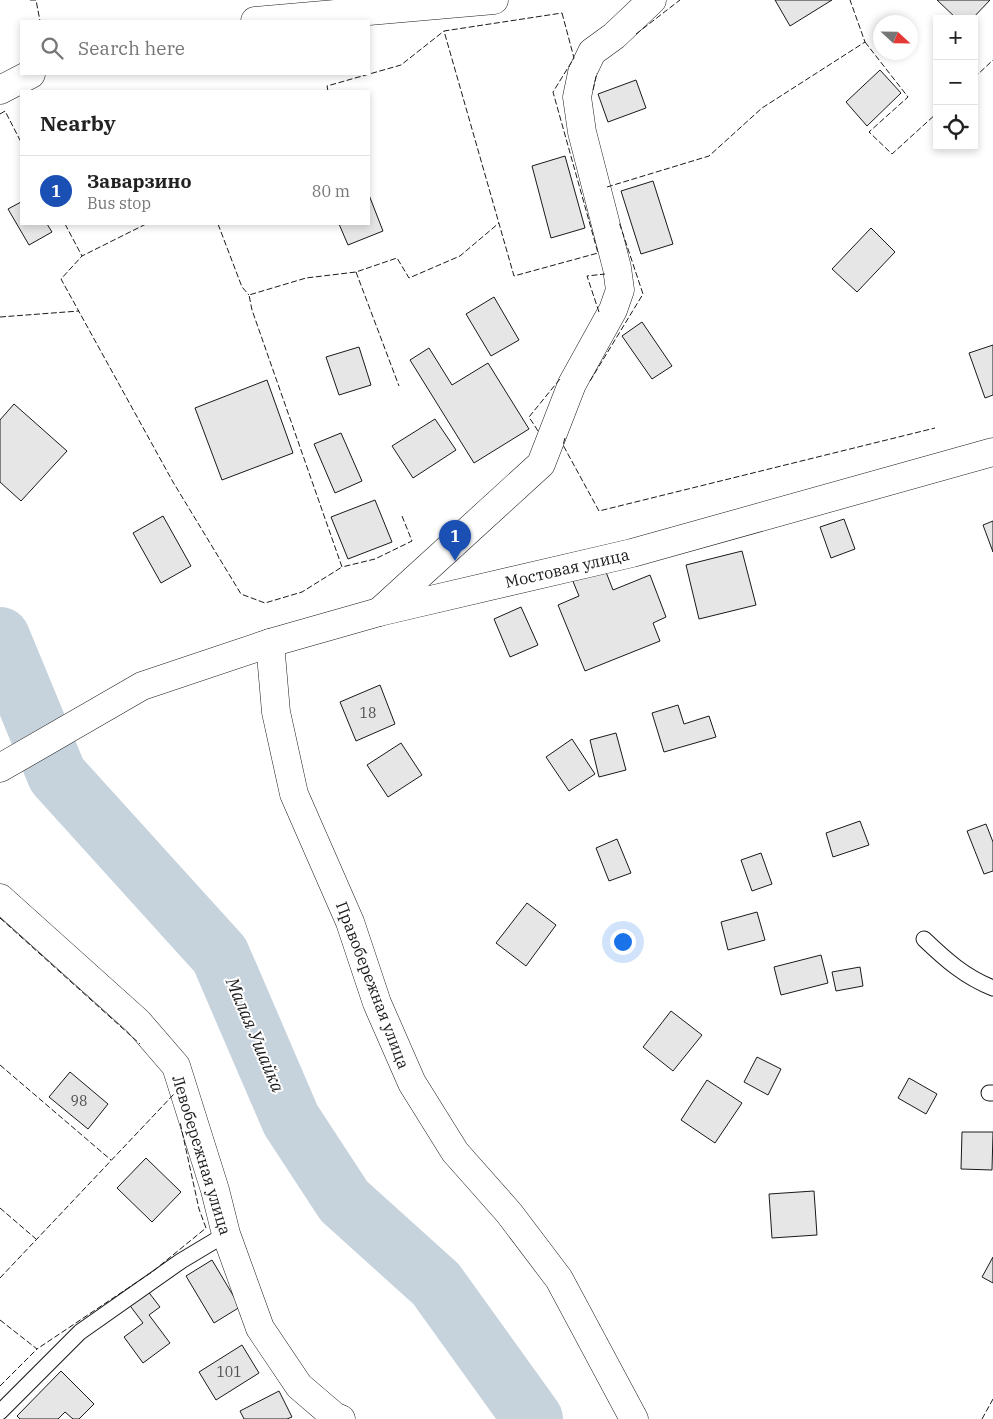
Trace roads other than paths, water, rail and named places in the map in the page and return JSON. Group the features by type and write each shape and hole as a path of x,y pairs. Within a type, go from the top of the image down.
{"street":[{"path":"266,20 494,0"},
{"path":"379,612 541,464 572,384 613,310 620,290 617,268 582,132 578,97 582,73 592,52 614,36 652,0"},
{"path":"0,90 28,75"},
{"name":"Мостовая улица","path":"0,768 142,686 270,643 379,612 632,553 993,452"},
{"name":"Правобережная улица","path":"270,643 276,712 294,794 350,922 376,1003 412,1083 455,1152 509,1213 559,1279 634,1419"},
{"name":"Левобережная улица","path":"0,898 138,1022 176,1066 215,1190 226,1234 260,1328 300,1386 334,1416 341,1419"}],"lane":[{"path":"924,939 954,968 975,981 993,988"},
{"path":"0,1412 80,1332 181,1262 226,1234"}],"waterway":[{"name":"Малая Ушайка","path":"0,637 57,775 220,955 291,1120 344,1201 436,1284 533,1419"}],"place":[{"name":"Заварзино","path":"455,561"}]}
